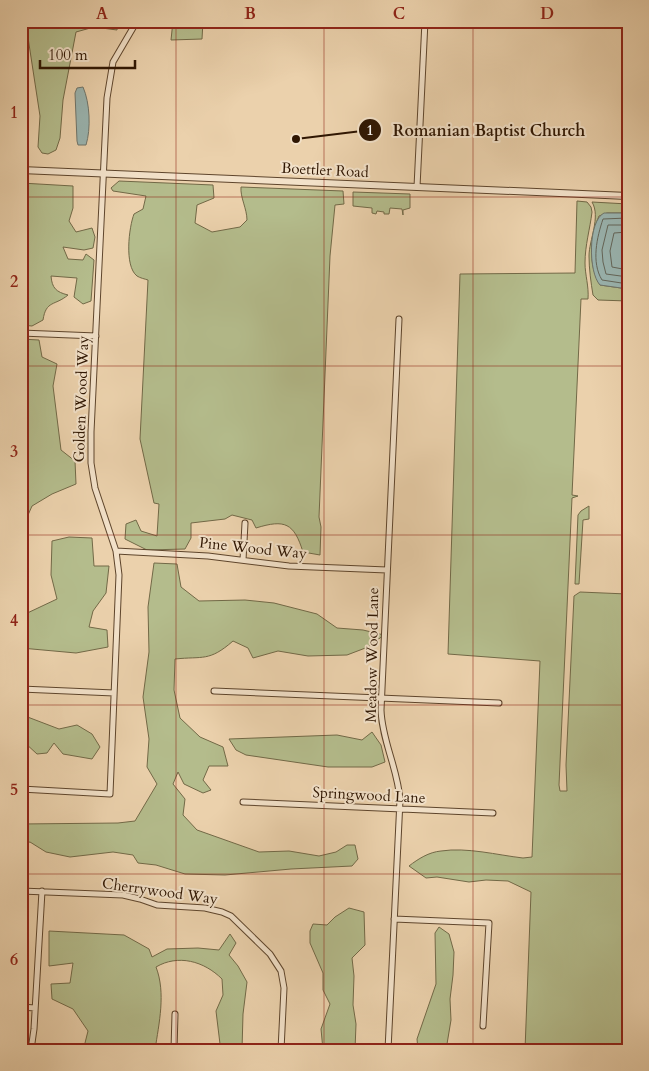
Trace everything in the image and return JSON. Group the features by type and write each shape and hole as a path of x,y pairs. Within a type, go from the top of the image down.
{"street":[{"name":"Golden Wood Way","path":"21,789 110,794 119,584 116,551 95,488 91,462 107,98 113,62 137,21"},
{"path":"417,187 425,21"},
{"name":"Boettler Road","path":"21,170 628,196"},
{"name":"Meadow Wood Lane","path":"388,1050 400,809 397,773 383,730 381,697 399,318"},
{"path":"21,333 96,336"},
{"path":"243,560 245,523"},
{"name":"Pine Wood Way","path":"116,551 185,554 289,566 387,570"},
{"path":"21,689 114,693"},
{"path":"214,691 499,703"},
{"name":"Springwood Lane","path":"243,802 493,813"},
{"name":"Cherrywood Way","path":"21,891 123,895 157,905 205,908 231,916 270,954 281,971 284,988 281,1050"},
{"path":"31,1050 34,1029 42,891"},
{"path":"394,919 489,923 483,1026"},
{"path":"21,1007 35,1008"},
{"path":"174,1050 175,1014"}],"green space":[{"path":"28,21 118,21 117,30 94,27 76,32 63,100 60,138 56,150 48,154 42,153 38,147 40,116 26,24"},
{"path":"173,21 203,21 202,39 171,40"},
{"path":"119,181 213,185 214,198 197,205 195,223 212,232 240,227 247,220 241,187 343,191 344,204 335,205 330,256 319,517 321,527 320,555 303,552 296,535 287,526 274,524 256,528 252,520 232,515 225,519 191,523 191,538 185,549 147,550 125,539 126,524 136,520 141,531 157,536 159,504 154,503 140,439 148,280 137,276 133,271 129,255 129,237 132,220 134,214 143,209 146,196 113,191 111,188"},
{"path":"21,183 73,186 73,208 69,221 76,232 92,228 95,237 93,248 84,250 63,247 68,259 83,260 86,254 94,260 91,301 83,304 74,297 77,278 51,276 55,289 68,295 49,306 46,309 43,320 32,326 21,325"},
{"path":"353,192 410,194 410,208 403,210 403,215 402,209 390,208 389,214 377,211 376,214 372,213 372,208 353,206"},
{"path":"577,201 587,202 592,212 585,256 588,299 581,299 572,495 578,496 572,498 559,785 560,791 567,791 566,765 574,596 580,592 627,594 628,591 628,1050 525,1050 531,892 508,881 486,880 469,882 437,877 426,878 409,866 428,854 451,850 523,858 532,857 540,661 448,654 460,274 575,273"},
{"path":"592,202 628,204 628,213 607,213 599,216 592,242 592,260 600,285 628,289 628,301 598,300 593,295 589,256 595,221"},
{"path":"21,339 39,340 42,357 57,364 53,386 61,450 75,461 76,484 52,494 32,506 21,531"},
{"path":"589,506 589,519 583,520 579,584 575,584 578,515"},
{"path":"69,537 92,538 94,566 109,566 106,593 93,611 89,627 107,630 108,647 76,653 21,648 21,616 57,599 51,575 52,541"},
{"path":"154,563 177,564 181,587 199,601 245,600 274,603 317,614 337,628 363,630 384,635 368,647 347,655 308,656 278,651 253,658 248,648 233,641 225,648 206,657 175,659 174,690 180,718 200,737 223,747 228,766 209,766 203,780 211,790 203,793 184,784 178,772 173,784 185,799 183,815 197,830 259,852 289,851 319,856 336,852 347,845 355,845 358,859 352,866 225,875 185,874 156,865 138,863 133,855 113,852 70,857 46,852 30,842 21,844 21,824 118,823 135,821 157,784 147,767 149,739 143,697 149,652 148,607"},
{"path":"21,702 25,716 59,729 77,725 92,734 100,747 92,759 63,754 54,743 47,753 37,754 24,742 21,743"},
{"path":"372,732 381,745 385,762 372,767 328,767 246,755 236,750 229,739 337,735 362,740"},
{"path":"349,908 364,912 365,945 352,958 354,976 353,1005 356,1024 355,1050 323,1050 321,1029 330,1004 323,990 323,973 310,943 310,931 313,924 327,925"},
{"path":"439,927 449,934 454,952 450,999 451,1020 446,1050 418,1050 417,1039 436,984 435,933"},
{"path":"49,931 124,935 149,949 152,957 167,949 198,948 219,950 230,934 236,943 229,955 247,982 243,1014 242,1050 218,1050 220,1044 216,1011 223,995 222,979 199,964 182,960 164,963 156,967 161,987 161,998 155,1050 82,1050 88,1031 73,1009 52,999 51,984 70,983 73,963 49,966"}],"water":[{"path":"83,87 88,108 89,131 86,145 78,145 75,93 77,88"},
{"path":"604,213 628,213 628,289 600,285 596,279 591,247 595,226"}],"place":[{"name":"Romanian Baptist Church","path":"296,139"}]}
